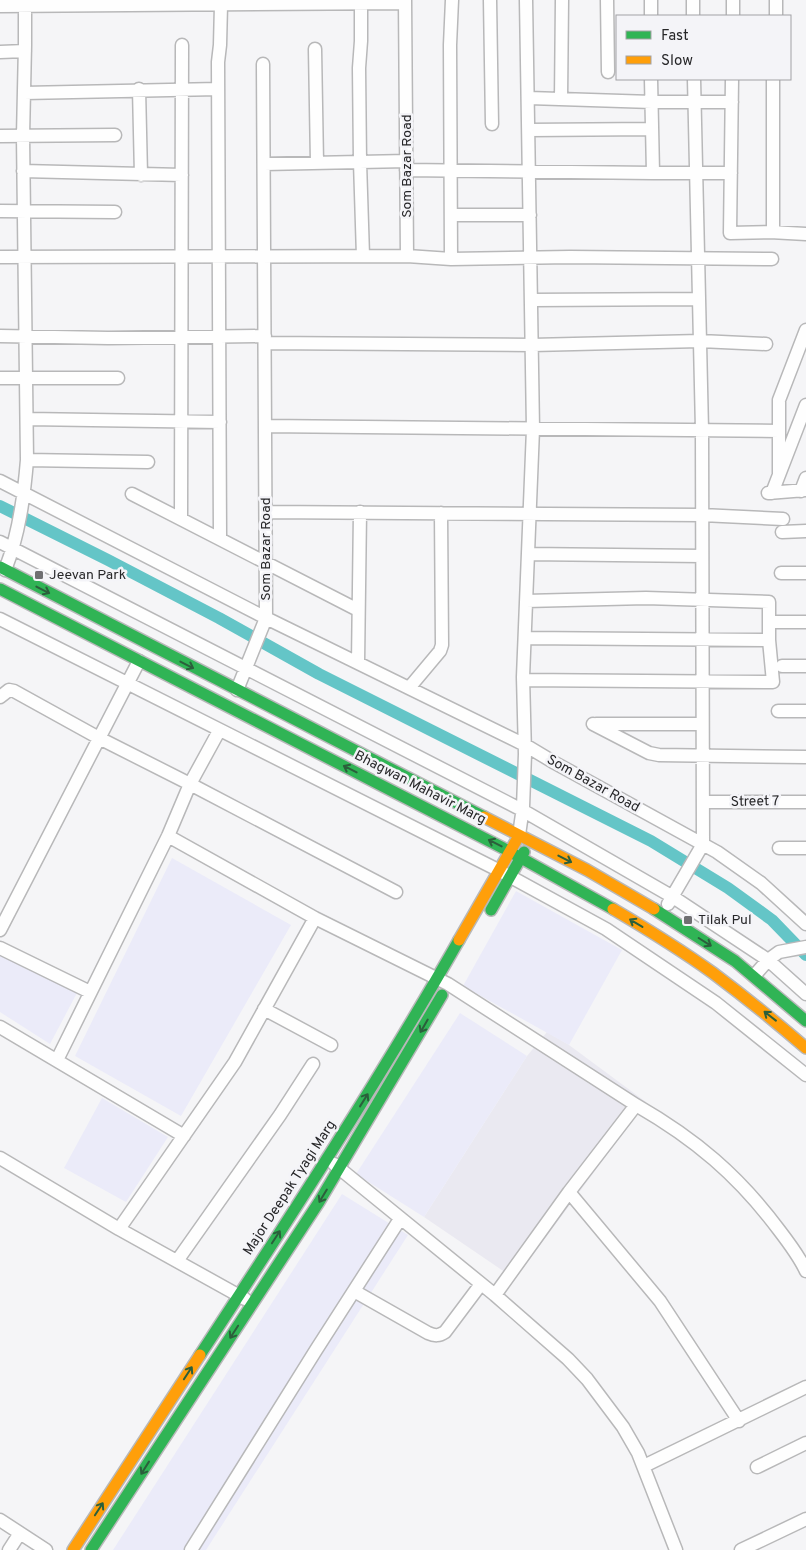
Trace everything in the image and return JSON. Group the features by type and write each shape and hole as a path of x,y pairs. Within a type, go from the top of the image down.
{"main road":[{"name":"Bhagwan Mahavir Marg","path":"2,568 588,870 735,961 806,1021"},
{"name":"Bhagwan Mahavir Marg","path":"0,589 516,854 638,924 720,977 776,1021 806,1048"},
{"name":"Major Deepak Tyagi Marg","path":"91,1550 253,1304 372,1115 525,838"},
{"name":"Major Deepak Tyagi Marg","path":"483,923 505,874"},
{"name":"Major Deepak Tyagi Marg","path":"73,1550 238,1295 446,980"}],"street":[{"path":"451,259 450,45 452,0"},
{"path":"490,0 492,124"},
{"path":"525,838 522,810 525,749 523,680 533,428 526,0"},
{"path":"561,99 562,0"},
{"path":"607,0 608,72"},
{"path":"651,0 651,15"},
{"path":"693,0 693,15"},
{"path":"733,0 733,15"},
{"path":"776,0 776,15"},
{"path":"0,6 25,3 221,5 405,1"},
{"name":"Som Bazar Road","path":"405,1 407,256"},
{"path":"2,568 14,549 24,500 27,460 28,379 23,136 25,3"},
{"path":"361,3 362,41 359,68 363,256"},
{"path":"220,538 218,89 221,5"},
{"path":"181,519 182,45"},
{"path":"315,49 317,163"},
{"path":"0,52 25,51"},
{"name":"Som Bazar Road","path":"263,64 265,621 358,663 555,763 761,883 806,924"},
{"path":"652,80 653,174"},
{"path":"662,915 700,848 703,802 702,430 694,80"},
{"path":"732,80 730,233 773,232 806,234"},
{"path":"773,232 774,80"},
{"path":"24,93 139,89 218,89"},
{"path":"139,89 141,175"},
{"path":"529,98 694,103 732,102"},
{"path":"529,130 652,129"},
{"path":"0,136 115,135"},
{"path":"264,164 360,162 451,170 653,174 731,173"},
{"path":"24,171 182,175"},
{"path":"0,211 115,212"},
{"path":"451,215 530,214"},
{"path":"0,257 407,256 451,259 772,259"},
{"path":"532,300 699,299"},
{"path":"779,474 779,400 806,330"},
{"path":"0,336 219,336 265,340 532,345 700,341 766,344"},
{"path":"0,378 118,378"},
{"path":"806,405 770,493 804,491 806,478"},
{"path":"28,419 220,422"},
{"path":"265,426 779,431"},
{"path":"27,460 148,462"},
{"path":"0,481 24,500 265,621 237,690"},
{"path":"132,494 266,561 358,610"},
{"path":"266,512 702,516 783,526 806,531"},
{"path":"358,663 360,512"},
{"path":"409,688 440,651 442,645 441,513"},
{"path":"0,542 522,810 672,897 768,960 806,994"},
{"path":"528,554 702,556"},
{"path":"781,573 806,573"},
{"path":"523,680 773,682 768,622 770,602 646,598 526,601"},
{"path":"0,619 505,874 606,929 716,1003 806,1075"},
{"path":"768,622 806,622"},
{"path":"524,638 769,640"},
{"path":"0,930 139,661"},
{"path":"782,666 806,666"},
{"path":"0,697 9,690 14,691 99,738 396,892"},
{"path":"778,711 806,711"},
{"path":"702,724 593,724 649,753 702,756 806,756"},
{"path":"57,1060 168,836 190,784 219,730"},
{"name":"Street 7","path":"703,802 806,802"},
{"path":"168,836 315,918 446,980 685,1136 701,1147 736,1179 767,1214 793,1249 806,1272"},
{"path":"779,848 806,848"},
{"path":"118,1228 235,1062 315,918"},
{"path":"754,976 768,960 779,952 806,947"},
{"path":"0,948 90,992"},
{"path":"264,1009 331,1044"},
{"path":"0,1027 184,1136"},
{"path":"177,1261 253,1154 313,1064"},
{"path":"495,1295 569,1192 636,1105"},
{"path":"0,1158 118,1228 253,1304"},
{"path":"328,1158 339,1169 495,1295 568,1359 587,1379 623,1427 644,1466 676,1550"},
{"path":"569,1192 652,1290 739,1421"},
{"path":"191,1550 400,1219"},
{"path":"354,1291 428,1333 440,1335 481,1284"},
{"path":"644,1466 806,1387"},
{"path":"757,1467 806,1443"},
{"path":"740,1550 806,1519"},
{"path":"0,1520 46,1550"},
{"path":"9,1550 20,1533"}],"shaded area":[{"path":"172,858 291,925 181,1116 75,1056"},
{"path":"516,891 622,950 569,1045 463,986"},
{"path":"0,952 78,991 50,1044 0,1012"},
{"path":"460,1013 527,1056 424,1217 356,1174"},
{"path":"547,1032 569,1045 646,1102 515,1279 424,1217 527,1056"},
{"path":"102,1098 168,1137 126,1202 64,1168"},
{"path":"342,1194 408,1235 206,1550 113,1550"}],"waterway":[{"path":"0,506 219,618 319,674 651,841 728,888 772,920 806,955"}],"traffic: fast":[{"path":"0,567 484,817"},
{"path":"0,589 503,848 613,909"},
{"path":"491,910 524,852"},
{"path":"654,909 735,961 806,1021"},
{"path":"200,1355 365,1098 459,940"},
{"path":"91,1550 319,1202 442,995"}],"traffic: slow":[{"path":"484,817 587,870 654,909"},
{"path":"459,940 516,841"},
{"path":"613,909 713,973 806,1048"},
{"path":"73,1550 200,1355"}],"place":[{"name":"Jeevan Park","path":"39,575"},
{"name":"Tilak Pul","path":"688,920"}]}
